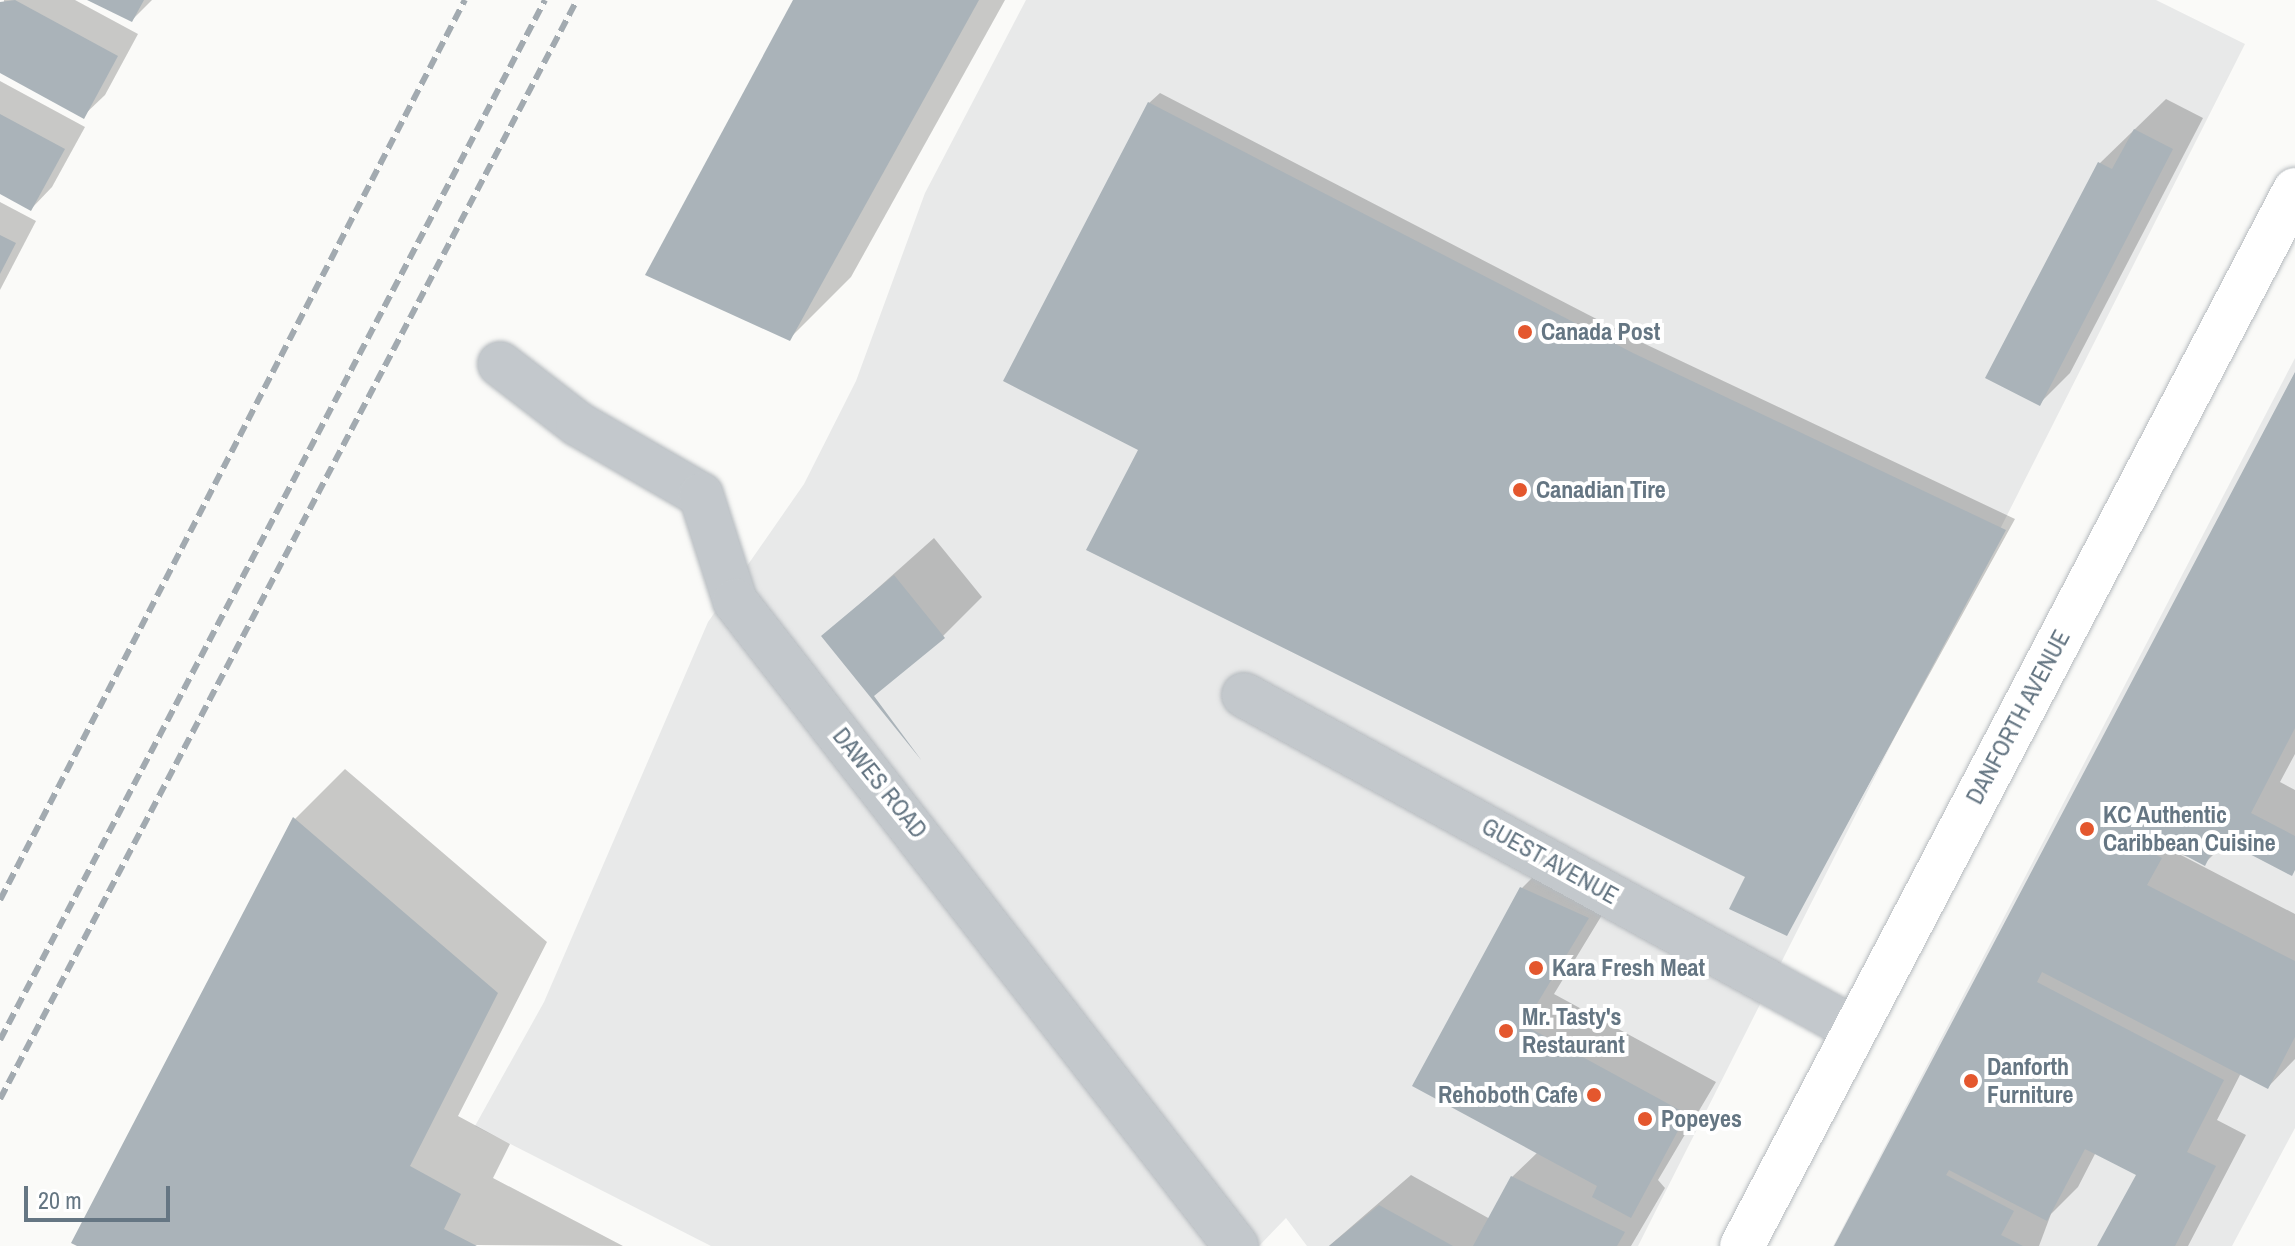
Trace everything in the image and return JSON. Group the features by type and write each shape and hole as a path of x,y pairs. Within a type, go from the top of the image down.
{"main road":[{"name":"DANFORTH AVENUE","path":"1742,1246 2295,190"}],"street":[{"name":"DAWES ROAD","path":"500,364 578,424 701,495 735,601 1236,1246"},
{"name":"GUEST AVENUE","path":"1244,695 1854,1029"}],"shaded area":[{"path":"1026,0 2156,0 2245,44 1638,1246 1307,1246 1286,1218 1259,1246 711,1246 475,1126 544,1002 708,622 804,484 856,381 925,193"},
{"path":"2295,358 2295,1128 2232,1246 1833,1246"}],"building":[{"path":"15,0 118,56 84,119 0,73 0,2"},
{"path":"87,0 144,0 132,22"},
{"path":"793,0 979,0 790,341 645,275"},
{"name":"Canadian Tire","path":"1148,102 1633,353 2006,530 1787,936 1729,909 1745,877 1086,550 1138,450 1003,381"},
{"path":"0,114 65,149 31,211 0,194"},
{"path":"2134,129 2173,149 2040,406 1985,378 2098,162 2112,169"},
{"path":"0,235 16,243 0,274"},
{"path":"2295,372 2295,728 2251,813 2295,836 2295,870 2292,876 2219,838 2205,866 2141,832 2135,844 2162,858 2147,885 2295,961 2295,1037 2268,1089 2042,972 2037,982 2224,1080 2187,1152 2216,1166 2175,1246 2097,1246 2136,1175 2085,1149 2047,1221 1949,1170 1946,1175 2014,1211 2001,1235 2023,1246 1834,1246"},
{"path":"894,575 945,638 874,696 922,761 821,636"},
{"path":"293,817 498,993 410,1166 461,1194 444,1229 477,1246 77,1246 71,1243"},
{"path":"1520,887 1589,918 1524,1025 1687,1114 1631,1218 1592,1197 1597,1186 1412,1086"},
{"path":"1511,1176 1625,1232 1617,1246 1473,1246"},
{"path":"1379,1205 1453,1246 1329,1246"}],"railway":[{"path":"0,900 465,0"},
{"path":"0,1040 545,0"},
{"path":"0,1099 577,0"}],"place":[{"name":"Canada Post","path":"1525,332"},
{"name":"Canadian Tire","path":"1520,490"},
{"name":"KC Authentic Caribbean Cuisine","path":"2087,829"},
{"name":"Kara Fresh Meat","path":"1536,968"},
{"name":"Mr. Tasty's Restaurant","path":"1506,1031"},
{"name":"Danforth Furniture","path":"1971,1081"},
{"name":"Rehoboth Cafe","path":"1594,1095"},
{"name":"Popeyes","path":"1645,1119"}]}
